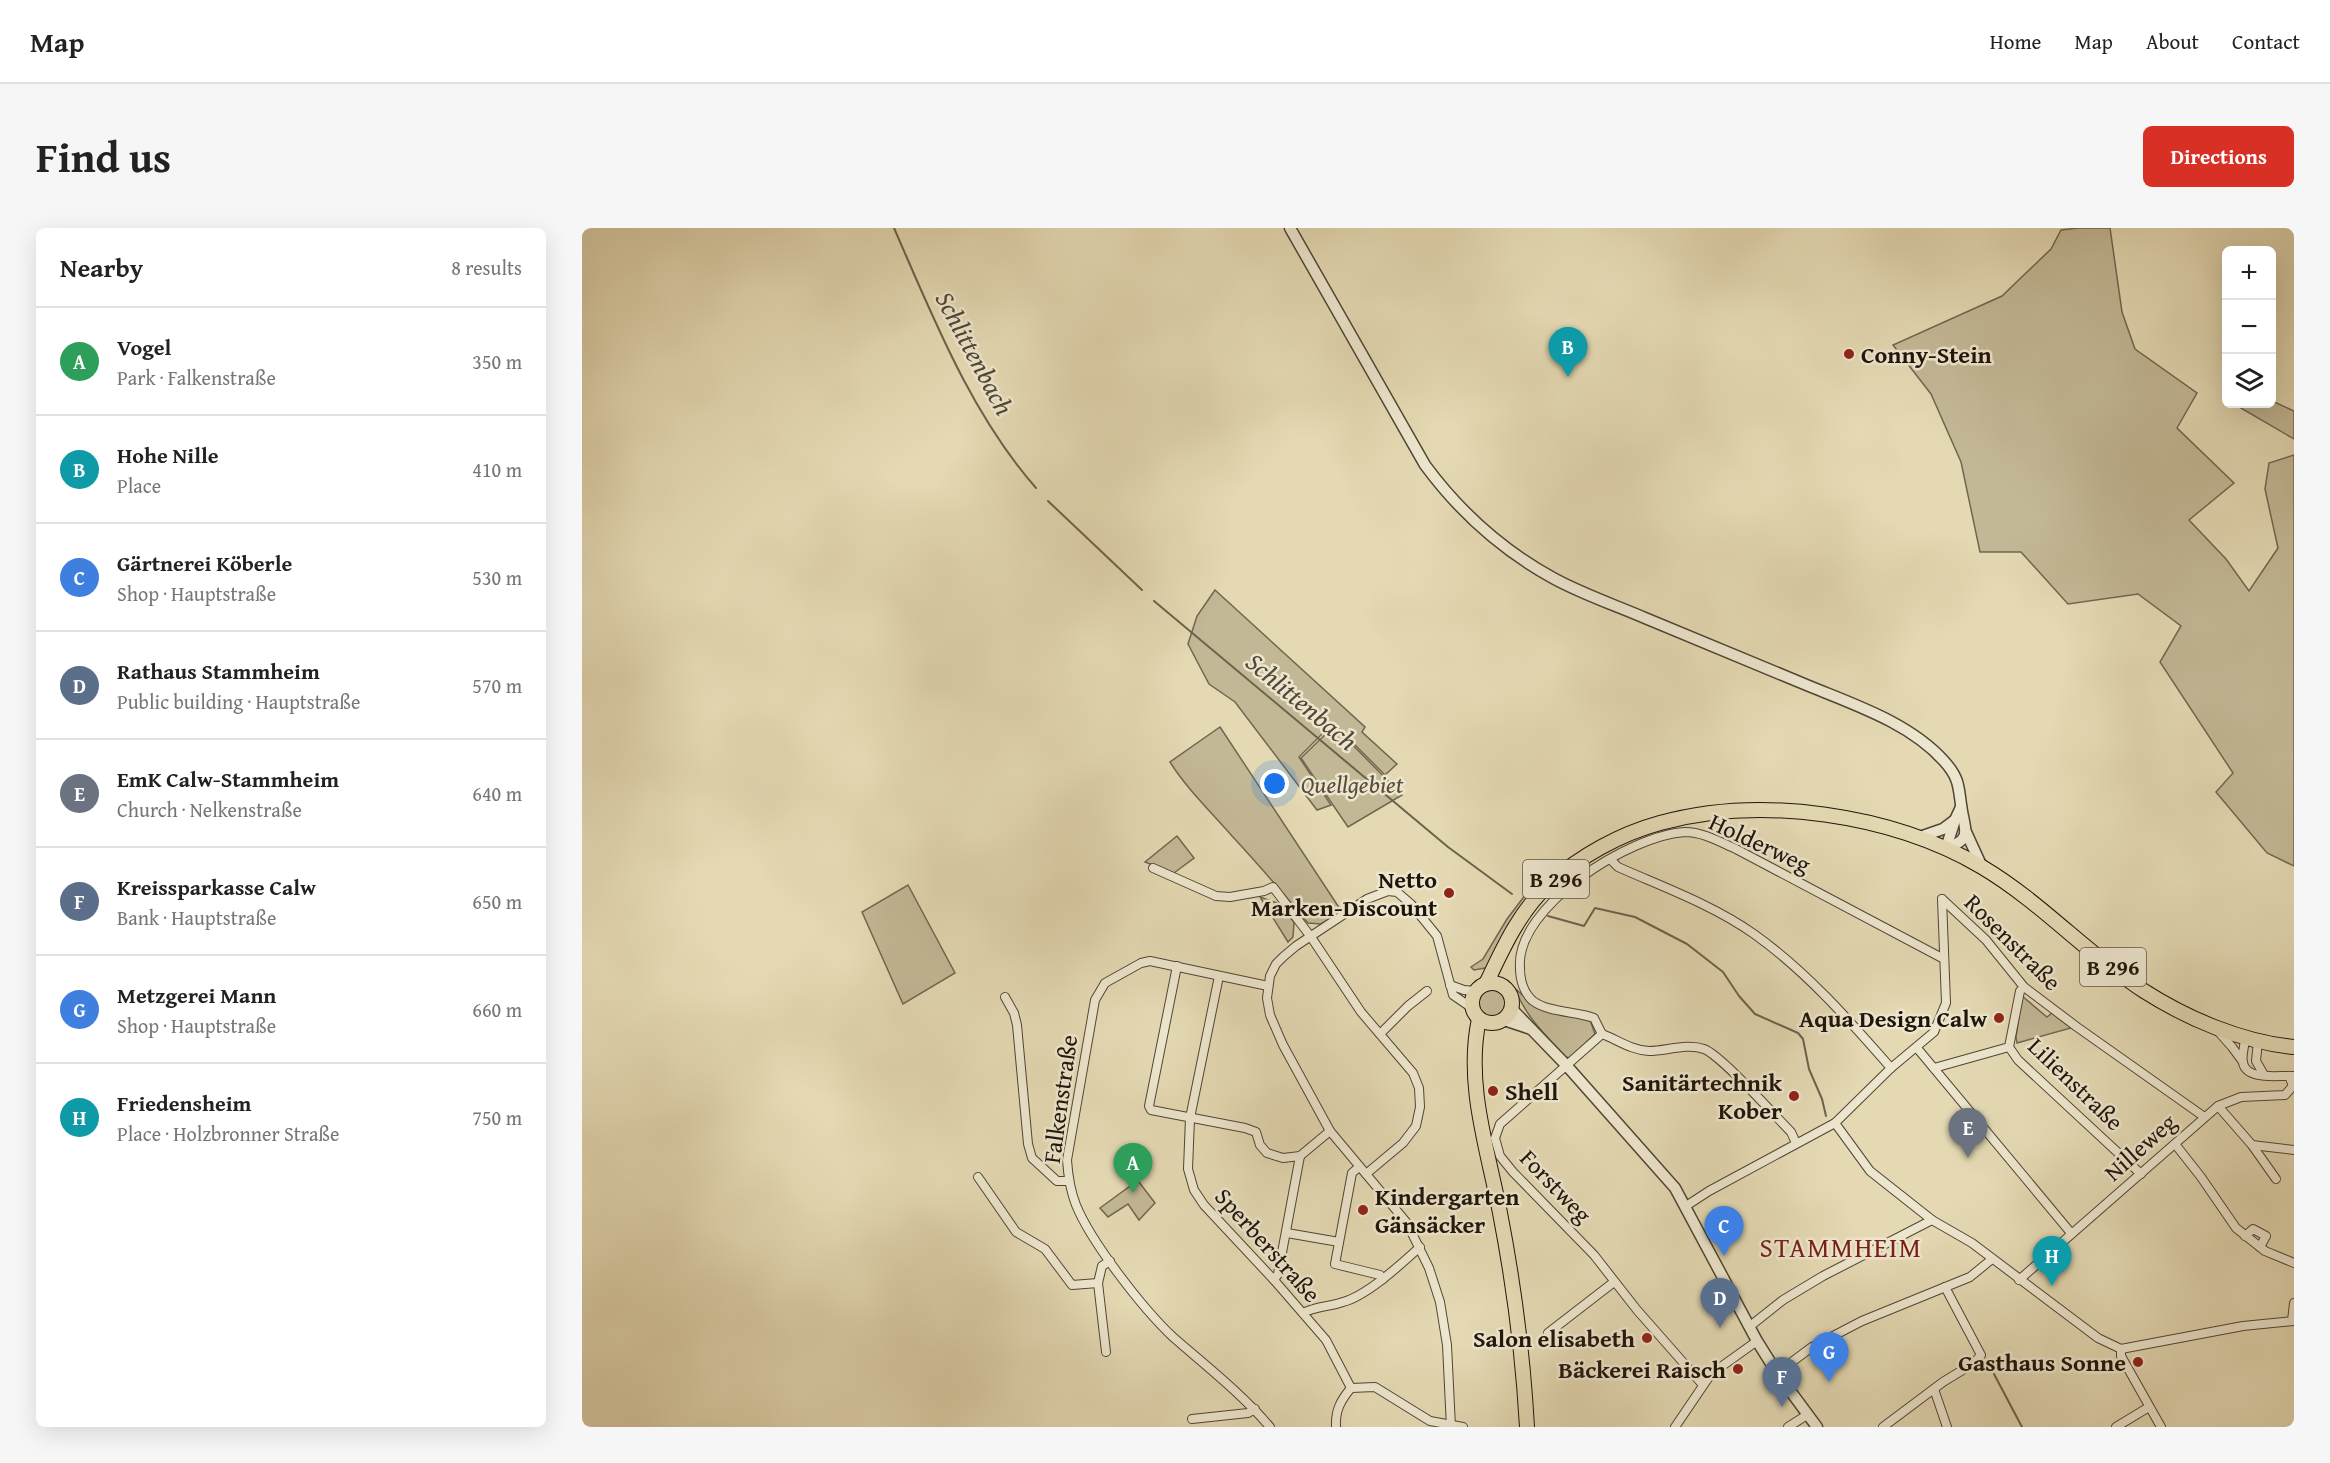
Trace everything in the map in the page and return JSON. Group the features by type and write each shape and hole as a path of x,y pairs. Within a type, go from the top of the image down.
{"main road":[{"name":"B 296","path":"1527,1427 1520,1330 1500,1210 1481,1125 1476,1090 1476,1051 1484,1036 1473,996 1481,987 1522,915 1547,886 1594,851 1627,835 1661,823 1744,811 1796,811 1845,818 1917,838 1946,848 1982,867 2035,903 2144,991 2215,1028 2252,1039 2294,1047"},
{"name":"B 296","path":"1503,945 1501,985 1510,995 1508,1014"},
{"path":"1481,987 1501,985"},
{"path":"1479,1017 1508,1014"}],"street":[{"path":"1290,228 1425,465 1447,494 1480,528 1553,578 1829,694 1903,729 1933,750 1952,772 1961,793 1966,832 1982,867"},
{"path":"1946,848 1961,807"},
{"path":"1917,838 1943,829 1955,820"},
{"name":"Holderweg","path":"1602,1034 1594,1018 1544,1007 1532,1000 1520,977 1519,960 1529,931 1559,895 1580,876 1624,852 1664,836 1684,832 1698,833 1736,849 1944,959"},
{"path":"1946,848 1963,840 1966,832"},
{"path":"1611,860 1618,867 1694,901 1753,933 1802,972 1850,1020 1891,1068"},
{"path":"1153,868 1216,896 1230,897 1264,891 1273,886 1311,937 1361,1012 1413,1073 1419,1088 1420,1107 1416,1126 1403,1143 1366,1174"},
{"path":"1451,1426 1447,1345 1440,1302 1429,1268 1407,1223 1330,1131 1287,1053 1270,1014 1268,986 1276,964 1296,946 1367,899 1382,892 1397,892 1411,904 1437,936 1453,995 1479,1017"},
{"name":"Rosenstraße","path":"1944,959 1942,898 1986,940 2024,987 2203,1116"},
{"path":"1686,1206 1834,1123 1891,1068 1934,1032 1947,1003 1944,959"},
{"name":"Falkenstraße","path":"1268,986 1150,961 1141,963 1105,983 1095,1000 1067,1160 1068,1181 1079,1211 1110,1261 1166,1329 1255,1409 1270,1427"},
{"path":"1177,966 1149,1106 1155,1111 1256,1132 1260,1145 1267,1153 1283,1158 1300,1156 1330,1131"},
{"name":"Sperberstraße","path":"1219,976 1190,1118 1188,1169 1194,1190 1204,1205 1326,1340 1352,1388"},
{"path":"1450,985 1464,990 1481,987"},
{"path":"1934,1068 2009,1047 2020,991 2024,987"},
{"path":"1380,1034 1427,991"},
{"path":"1005,997 1014,1013 1017,1025 1028,1144 1032,1158 1057,1181 1068,1181"},
{"path":"1508,1014 1531,1029 1567,1066 1675,1188 1757,1341 1777,1373 1817,1427"},
{"path":"2215,1028 2253,1074 2291,1076"},
{"path":"1602,1034 1628,1047 1648,1051 1692,1047 1705,1049 1724,1064 1791,1132 1796,1143"},
{"name":"Forstweg","path":"1602,1034 1500,1124 1495,1138 1500,1156 1594,1254 1614,1282 1703,1385"},
{"path":"2243,1062 2252,1039"},
{"path":"2252,1039 2256,1061 2264,1075"},
{"name":"Lilienstraße","path":"2009,1047 2018,1060 2141,1174"},
{"path":"1917,1048 2071,1233"},
{"name":"Nilleweg","path":"2019,1280 2175,1144 2203,1116 2218,1106 2241,1097 2285,1095 2293,1086 2291,1076"},
{"path":"2218,1106 2252,1145 2276,1179"},
{"path":"1834,1123 1870,1171 1932,1220 1972,1242 2098,1338 2121,1349 2243,1326 2293,1321 2294,1303"},
{"path":"2175,1144 2245,1236 2260,1247 2294,1263"},
{"path":"2252,1145 2294,1149"},
{"path":"1274,1280 1278,1274 1287,1233 1300,1156"},
{"path":"1359,1167 1352,1173 1335,1264 1380,1275 1383,1279"},
{"path":"978,1177 1016,1232 1045,1249 1072,1286 1098,1283"},
{"path":"1749,1327 1783,1300 1823,1276 1932,1220"},
{"path":"1287,1233 1339,1242"},
{"path":"1303,1313 1312,1308 1345,1302 1383,1279 1420,1247"},
{"path":"1777,1373 1812,1347 1925,1293 1970,1276 1992,1259"},
{"path":"1106,1352 1098,1283 1102,1266 1110,1261"},
{"path":"1548,1333 1614,1282"},
{"path":"1883,1427 1981,1355 1945,1287"},
{"path":"1676,1426 1711,1374 1757,1341"},
{"path":"2121,1349 2121,1356 2161,1427"},
{"path":"1336,1427 1335,1415 1340,1401 1352,1388 1375,1387 1430,1421 1463,1427"},
{"path":"1934,1389 1947,1427"},
{"path":"2116,1427 2149,1407"},
{"path":"1192,1419 1248,1413 1255,1409"},
{"path":"1788,1427 1807,1415"}],"green space":[{"path":"2110,228 2122,312 2135,349 2197,393 2177,428 2234,483 2189,520 2226,559 2249,591 2278,548 2265,489 2269,463 2294,455 2294,866 2267,853 2216,792 2233,773 2160,662 2181,626 2138,594 2068,604 2021,552 1980,552 1961,462 1931,394 1893,345 2002,296 2051,249 2061,230"},
{"path":"2276,403 2294,411 2294,439 2241,408 2276,408"},
{"path":"1215,590 1365,727 1362,732 1397,764 1385,775 1333,723 1299,757 1331,805 1317,810 1235,702 1209,684 1188,644 1197,616"},
{"name":"Quellgebiet","path":"1334,726 1402,795 1348,827 1301,758"},
{"path":"1220,727 1340,909 1339,914 1321,924 1308,923 1192,791 1170,762"},
{"path":"1177,836 1194,858 1174,873 1145,862"},
{"path":"908,885 955,973 903,1004 862,912"},
{"path":"1526,894 1530,898 1491,967 1474,970 1471,967 1483,959 1507,919"},
{"path":"1260,897 1277,903 1294,922 1293,937 1288,942"},
{"path":"1492,989 1503,993 1507,1004 1503,1015 1492,1019 1481,1015 1477,1004 1481,993"},
{"path":"1517,990 1535,1007 1590,1020 1595,1034 1570,1058 1565,1057 1531,1018"},
{"path":"2022,996 2047,1017 2052,1013 2071,1028 2017,1043"},
{"path":"1139,1182 1155,1203 1139,1220 1128,1204 1108,1217 1100,1208 1133,1184"}],"waterway":[{"name":"Schlittenbach","path":"894,228 939,330 973,397 992,429 1036,488"},
{"name":"Schlittenbach","path":"1048,501 1142,590"},
{"name":"Schlittenbach","path":"1154,601 1448,847 1512,894"},
{"name":"Schlittenbach","path":"1548,916 1584,926 1595,908 1635,917 1687,944 1723,972 1739,996 1755,1014 1798,1033 1803,1039 1809,1069 1822,1099 1826,1116"},
{"name":"Schlittenbach","path":"1994,1374 2022,1427"}],"place":[{"name":"Conny-Stein","path":"1849,354"},
{"name":"Hohe Nille","path":"1568,377"},
{"name":"Netto Marken-Discount","path":"1449,893"},
{"name":"Aqua Design Calw","path":"1999,1018"},
{"name":"Shell","path":"1493,1091"},
{"name":"Sanitärtechnik Kober","path":"1794,1096"},
{"name":"EmK Calw-Stammheim","path":"1968,1158"},
{"name":"Vogel","path":"1133,1193"},
{"name":"Kindergarten Gänsäcker","path":"1363,1210"},
{"name":"Gärtnerei Köberle","path":"1724,1256"},
{"name":"Friedensheim","path":"2052,1286"},
{"name":"Rathaus Stammheim","path":"1720,1328"},
{"name":"Salon elisabeth","path":"1647,1338"},
{"name":"Gasthaus Sonne","path":"2138,1362"},
{"name":"Bäckerei Raisch","path":"1738,1369"},
{"name":"Metzgerei Mann","path":"1829,1382"},
{"name":"Kreissparkasse Calw","path":"1782,1407"}],"district":[{"name":"STAMMHEIM","path":"1841,1247"}]}
